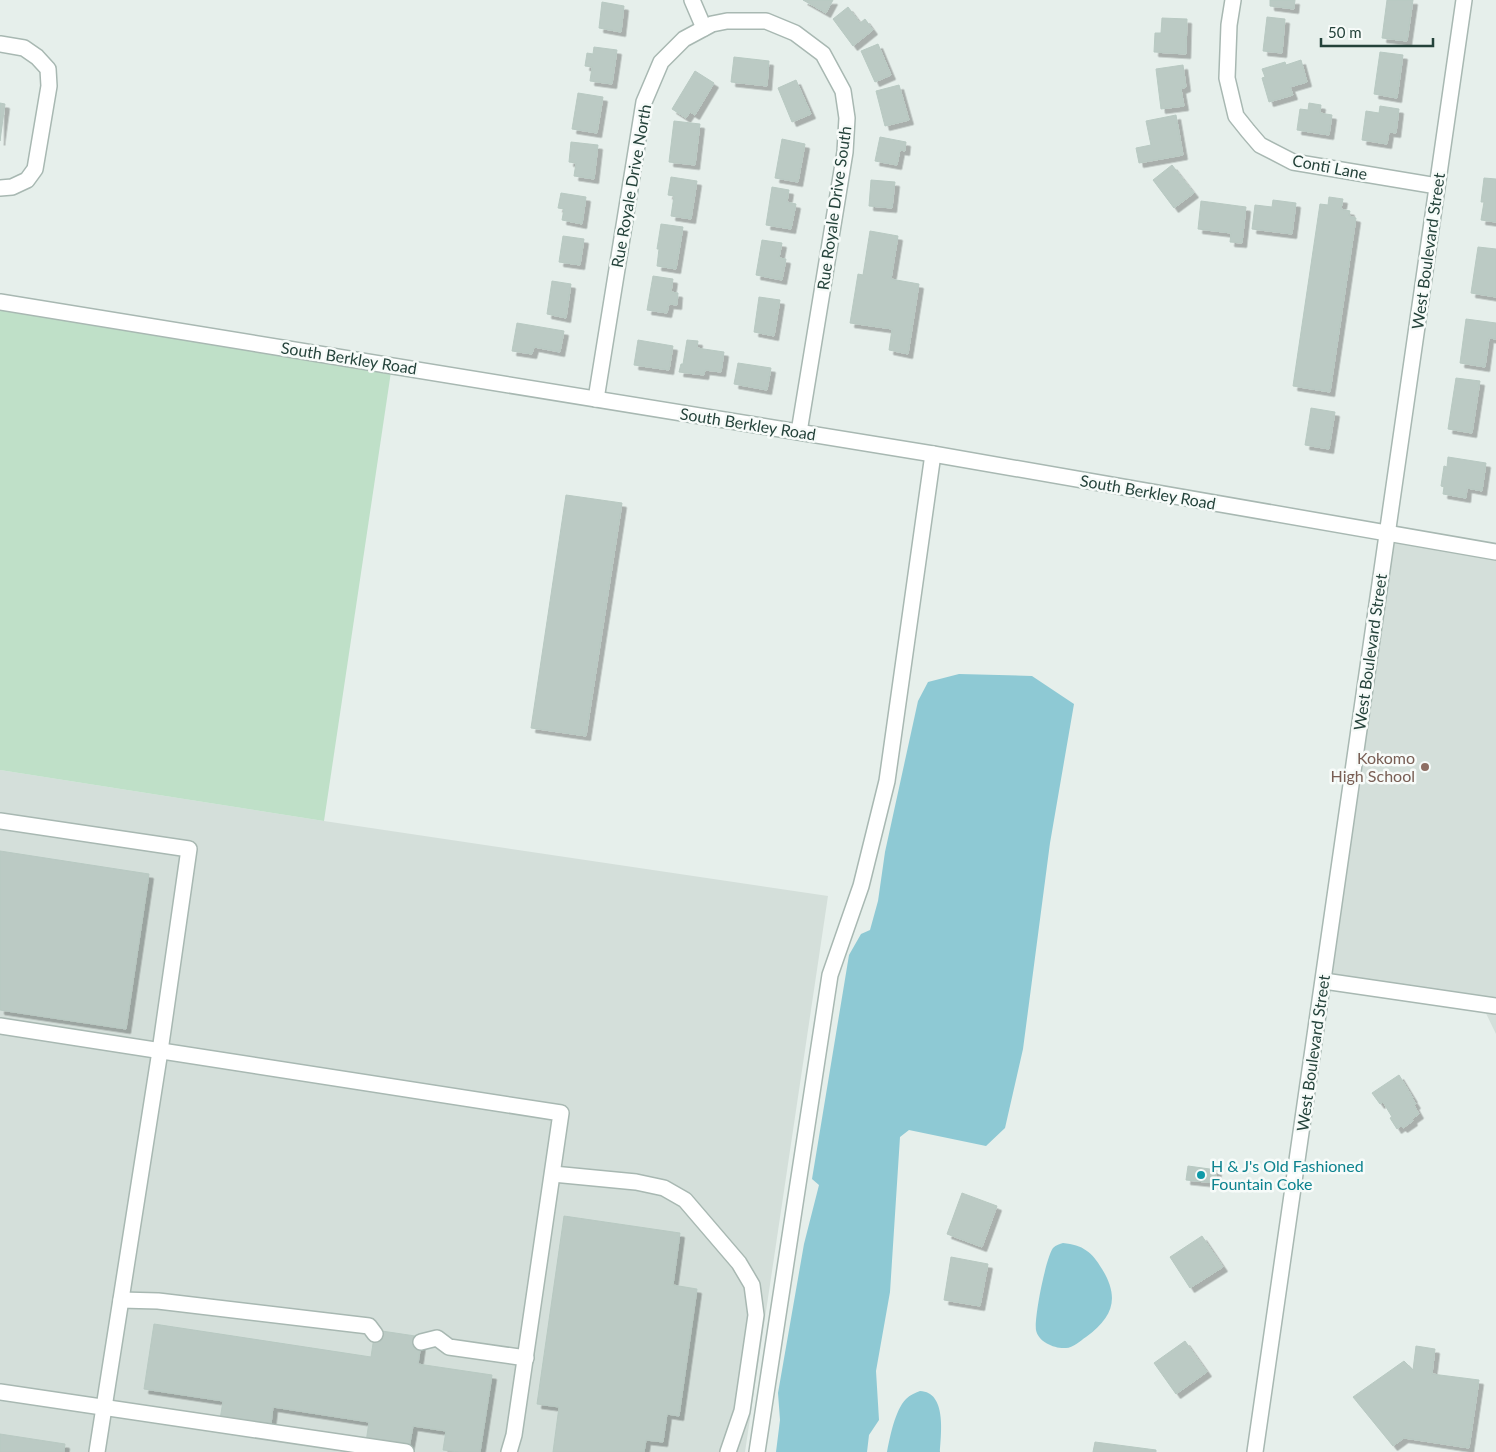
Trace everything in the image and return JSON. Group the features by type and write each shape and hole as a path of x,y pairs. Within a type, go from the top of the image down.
{"street":[{"path":"692,0 704,28"},
{"name":"Conti Lane","path":"1233,0 1229,25 1227,78 1236,116 1260,145 1292,162 1437,186"},
{"name":"West Boulevard Street","path":"1255,1452 1464,0"},
{"name":"Rue Royale Drive North","path":"596,399 644,102 661,62 684,39 712,24 727,21 766,21"},
{"name":"Rue Royale Drive South","path":"766,21 796,33 823,54 843,91 848,118 845,152 799,432"},
{"path":"0,44 24,48 37,57 48,68 49,86 35,169 26,180 12,187 0,188"},
{"name":"South Berkley Road","path":"0,302 933,454 1496,552"},
{"path":"757,1452 830,975 861,886 887,781 933,454"},
{"path":"0,821 189,850 160,1051 97,1452"},
{"path":"1324,981 1494,1007"},
{"path":"0,1026 562,1113 514,1435 509,1452"},
{"path":"553,1174 636,1182 664,1188 685,1200 739,1263 752,1285 756,1315 742,1411 728,1452"},
{"path":"121,1300 158,1301 369,1326 375,1334"},
{"path":"421,1342 437,1338 449,1347 526,1358"},
{"path":"0,1392 406,1452"}],"shaded area":[{"name":"Kokomo High School","path":"1387,534 1496,552 1496,1034 1481,1003 1324,981"},
{"path":"0,770 324,821 828,896 745,1452 0,1452"}],"green space":[{"path":"0,302 392,365 324,821 0,770"}],"water":[{"path":"959,674 1032,676 1074,704 1050,843 1023,1049 1005,1128 986,1146 909,1130 900,1137 890,1292 876,1371 879,1420 869,1435 867,1452 776,1452 780,1420 778,1393 804,1244 819,1185 812,1179 849,955 861,934 870,930 878,901 885,852 918,701 928,682"},
{"path":"1063,1243 1076,1246 1091,1254 1108,1279 1112,1298 1108,1314 1095,1330 1071,1347 1066,1348 1057,1347 1043,1341 1036,1330 1039,1301 1047,1263 1053,1248"},
{"path":"920,1391 929,1393 935,1398 938,1406 941,1425 940,1452 887,1452 894,1424 902,1404 913,1394"}],"building":[{"path":"803,0 833,0 826,13"},
{"path":"1270,0 1295,0 1294,9 1270,6"},
{"path":"1387,0 1413,0 1407,41 1382,38"},
{"path":"602,2 624,6 621,32 599,28"},
{"path":"848,7 860,23 865,19 873,30 853,46 833,19"},
{"path":"1267,17 1285,19 1282,53 1263,51"},
{"path":"1162,18 1187,19 1186,54 1154,52 1155,33 1161,33"},
{"path":"878,44 891,75 875,82 861,51"},
{"path":"594,47 617,50 612,84 590,81 592,67 585,66 587,53 593,54"},
{"path":"1380,52 1403,55 1397,98 1374,94"},
{"path":"734,57 769,61 767,86 731,82"},
{"path":"1301,60 1307,82 1290,87 1293,95 1269,102 1262,78 1265,77 1262,69 1285,62 1286,65"},
{"path":"1183,65 1186,87 1181,89 1184,106 1161,109 1156,69"},
{"path":"695,71 714,83 695,115 690,112 686,118 672,109"},
{"path":"796,80 811,114 792,122 778,88"},
{"path":"899,85 909,120 885,126 876,91"},
{"path":"578,93 603,97 597,133 572,129"},
{"path":"0,103 5,104 0,141"},
{"path":"1309,103 1321,105 1320,113 1332,115 1329,135 1297,130 1300,109 1308,110"},
{"path":"1380,106 1399,109 1396,133 1389,132 1387,144 1362,140 1366,111 1379,113"},
{"path":"1176,115 1183,155 1139,163 1136,148 1151,145 1146,121"},
{"path":"674,121 700,124 695,165 669,162"},
{"path":"880,137 906,142 905,151 900,150 897,165 875,161"},
{"path":"782,139 805,144 798,182 775,178"},
{"path":"571,142 598,145 594,179 574,176 576,163 569,162"},
{"path":"1172,165 1194,193 1174,208 1153,180"},
{"path":"671,177 697,181 691,219 671,216 674,196 668,195"},
{"path":"1484,178 1496,179 1496,222 1481,220 1484,202 1481,202"},
{"path":"871,180 895,182 892,208 869,206"},
{"path":"772,187 789,190 787,202 796,204 791,229 766,225"},
{"path":"561,193 586,197 582,224 562,220 564,209 558,208"},
{"path":"1329,197 1343,199 1341,209 1350,211 1349,216 1356,218 1330,392 1293,386 1320,204 1328,205"},
{"path":"1273,200 1296,203 1292,234 1252,229 1255,205 1272,207"},
{"path":"1201,201 1246,207 1242,243 1230,242 1231,233 1198,229"},
{"path":"661,224 683,227 676,269 657,266 659,249 657,249"},
{"path":"870,231 898,236 891,279 919,284 908,354 889,350 892,329 850,323 858,274 863,275"},
{"path":"563,236 584,239 580,265 559,262"},
{"path":"762,240 782,243 779,258 786,259 782,280 756,275"},
{"path":"1478,247 1496,249 1496,297 1471,293"},
{"path":"653,276 673,279 671,292 678,293 677,305 669,304 667,313 647,310"},
{"path":"552,281 571,284 566,318 547,314"},
{"path":"759,297 780,300 774,336 754,332"},
{"path":"1466,319 1496,323 1496,339 1489,338 1485,367 1460,363"},
{"path":"517,323 564,331 560,352 534,347 532,354 512,351"},
{"path":"638,340 673,346 669,370 634,365"},
{"path":"687,340 698,341 697,348 724,352 721,372 705,370 704,375 679,372 681,364 683,364"},
{"path":"738,363 771,368 767,390 734,384"},
{"path":"1456,378 1480,381 1472,433 1448,429"},
{"path":"1311,408 1335,412 1329,449 1305,445"},
{"path":"1448,457 1486,463 1482,491 1467,488 1466,498 1443,494 1444,487 1441,486 1444,466 1447,467"},
{"path":"566,495 622,503 586,736 531,728"},
{"path":"0,851 149,874 126,1029 0,1010"},
{"path":"1399,1075 1413,1098 1416,1104 1414,1105 1419,1114 1403,1128 1401,1126 1397,1129 1383,1102 1380,1104 1372,1093"},
{"name":"H & J's Old Fashioned Fountain Coke","path":"1188,1166 1217,1170 1215,1183 1186,1180"},
{"path":"962,1193 997,1206 982,1247 947,1234"},
{"path":"564,1216 680,1233 673,1285 697,1289 679,1416 667,1414 663,1442 646,1440 644,1452 553,1452 559,1407 537,1404"},
{"path":"1202,1236 1223,1267 1190,1288 1170,1257"},
{"path":"951,1257 988,1264 980,1306 944,1300"},
{"path":"154,1324 371,1357 375,1330 422,1337 418,1364 492,1375 480,1452 443,1450 446,1431 413,1426 409,1448 366,1442 369,1422 273,1407 270,1433 219,1426 223,1401 144,1389"},
{"path":"1185,1341 1207,1372 1176,1394 1154,1363"},
{"path":"1416,1346 1435,1349 1432,1374 1479,1380 1469,1448 1404,1438 1393,1446 1353,1397 1404,1361 1413,1370"},
{"path":"0,1434 65,1444 64,1452 0,1452"},
{"path":"1095,1442 1156,1450 1156,1452 1093,1452"}],"place":[{"name":"Kokomo High School","path":"1425,767"},
{"name":"H & J's Old Fashioned Fountain Coke","path":"1201,1175"}]}
